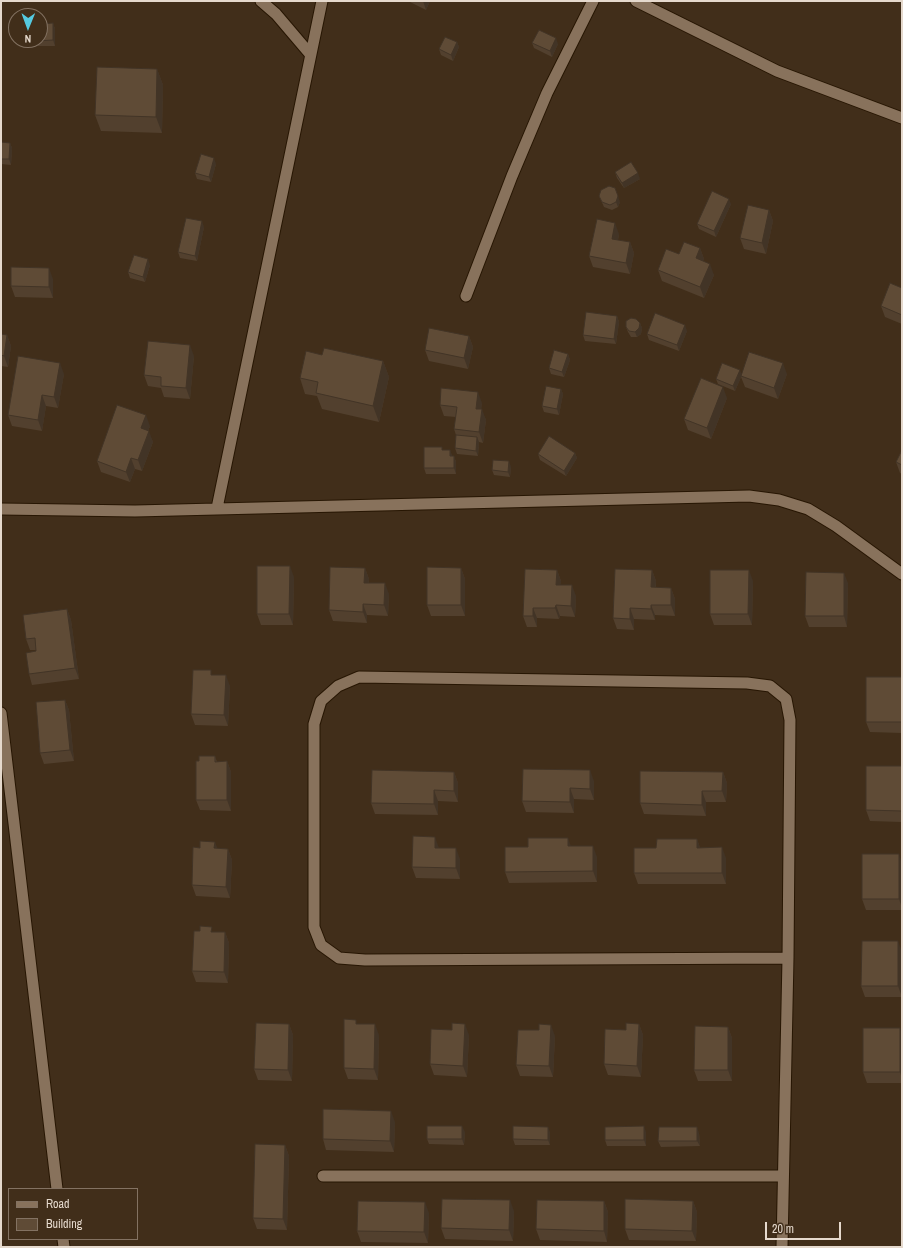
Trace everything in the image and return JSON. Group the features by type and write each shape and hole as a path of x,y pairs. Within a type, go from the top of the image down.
{"street":[{"path":"261,1 276,14 310,54"},
{"path":"218,508 322,1"},
{"path":"466,296 512,176 547,93 593,1"},
{"path":"636,1 777,71 902,118"},
{"path":"1,509 135,511 750,496 779,500 808,509 836,526 902,574"},
{"path":"782,1247 782,1176 788,958 790,720 786,699 770,686 747,683 359,677 338,686 321,701 314,724 314,927 321,945 339,958 365,960 788,958"},
{"path":"1,713 58,1188"},
{"path":"323,1176 782,1176"}],"building":[{"path":"48,23 53,23 53,40 48,40"},
{"path":"539,30 556,38 550,51 532,43"},
{"path":"445,37 457,42 451,55 439,49"},
{"path":"97,67 157,69 156,117 95,115"},
{"path":"1,142 10,143 9,159 1,159"},
{"path":"201,154 214,158 209,177 195,173"},
{"path":"631,162 638,173 622,183 615,172"},
{"path":"609,186 615,188 618,196 616,202 610,205 602,202 599,196 601,190"},
{"path":"712,191 729,199 714,231 697,224"},
{"path":"748,205 769,210 762,243 740,238"},
{"path":"186,218 202,221 195,256 178,252"},
{"path":"597,219 615,223 612,239 630,242 626,263 589,256"},
{"path":"684,242 700,248 696,258 710,264 700,287 658,270 666,249 679,254"},
{"path":"134,255 148,259 143,277 128,272"},
{"path":"11,267 49,268 49,287 11,286"},
{"path":"890,283 902,288 902,315 881,306"},
{"path":"586,312 617,316 614,339 583,335"},
{"path":"655,313 685,325 677,345 647,334"},
{"path":"631,318 636,319 640,323 639,328 635,332 629,331 626,327 626,321"},
{"path":"429,328 469,336 464,358 425,350"},
{"path":"1,334 7,335 4,356 1,355"},
{"path":"148,341 190,345 186,388 161,386 161,377 144,375"},
{"path":"324,348 383,361 373,406 316,393 318,382 300,378 306,351 322,355"},
{"path":"554,350 568,354 562,372 549,368"},
{"path":"749,352 783,363 774,388 741,376"},
{"path":"18,356 60,363 54,397 42,395 38,420 8,415"},
{"path":"722,363 740,370 733,386 716,379"},
{"path":"701,378 723,387 707,428 684,419"},
{"path":"546,386 561,389 557,409 542,406"},
{"path":"441,388 478,392 476,409 482,409 479,432 454,429 457,407 440,405"},
{"path":"117,405 146,415 141,428 149,431 138,460 131,458 126,472 97,461"},
{"path":"456,435 477,437 476,451 455,448"},
{"path":"549,436 575,453 564,471 538,454"},
{"path":"424,447 442,447 442,450 450,450 450,456 454,456 454,468 424,468"},
{"path":"902,450 902,465 896,462"},
{"path":"493,460 509,461 508,472 492,470"},
{"path":"257,566 290,566 289,614 257,614"},
{"path":"330,567 365,568 364,583 385,583 384,605 363,604 363,612 329,610"},
{"path":"427,567 461,568 461,605 427,605"},
{"path":"525,569 557,570 556,585 572,585 571,606 556,605 555,608 533,608 533,616 523,616"},
{"path":"615,569 652,570 651,587 671,588 671,605 651,605 651,609 630,608 630,619 613,618"},
{"path":"710,570 749,570 748,614 710,614"},
{"path":"806,572 844,573 844,616 805,616"},
{"path":"67,609 75,668 29,674 26,653 36,651 35,638 26,639 23,615"},
{"path":"193,670 211,670 211,675 226,675 224,715 191,714"},
{"path":"866,677 902,677 902,722 866,722"},
{"path":"65,700 70,750 40,753 36,702"},
{"path":"199,756 215,756 215,762 227,761 227,800 196,800 196,761 199,761"},
{"path":"866,766 902,766 902,811 866,810"},
{"path":"523,769 590,770 590,789 570,788 570,802 522,801"},
{"path":"372,770 454,772 454,791 434,790 434,804 371,803"},
{"path":"640,771 723,772 722,791 702,791 702,805 640,803"},
{"path":"413,836 435,837 435,848 456,848 456,868 412,867"},
{"path":"528,838 568,838 568,846 593,846 593,871 505,872 505,847 528,847"},
{"path":"657,839 697,839 697,848 722,847 722,873 634,873 634,848 656,848"},
{"path":"200,841 215,842 214,848 228,849 226,887 192,885 193,847 200,848"},
{"path":"862,854 899,854 899,899 862,899"},
{"path":"200,926 212,927 211,932 225,932 224,972 192,971 194,931 200,931"},
{"path":"862,941 898,941 898,986 861,986"},
{"path":"344,1019 356,1020 356,1024 375,1024 374,1069 344,1068"},
{"path":"256,1023 289,1024 288,1070 254,1069"},
{"path":"452,1023 465,1024 463,1066 430,1064 431,1029 452,1030"},
{"path":"626,1023 639,1024 637,1066 604,1064 605,1029 626,1030"},
{"path":"539,1024 551,1025 549,1066 516,1065 518,1030 539,1030"},
{"path":"695,1026 728,1027 728,1070 694,1070"},
{"path":"863,1028 900,1028 900,1072 863,1072"},
{"path":"323,1109 391,1111 390,1141 323,1139"},
{"path":"427,1126 462,1126 462,1139 427,1139"},
{"path":"513,1126 548,1127 548,1140 513,1139"},
{"path":"644,1126 644,1140 605,1140 605,1127"},
{"path":"659,1127 697,1127 697,1141 658,1141"},
{"path":"255,1144 285,1145 283,1219 253,1218"},
{"path":"442,1199 510,1200 509,1230 441,1228"},
{"path":"625,1199 693,1201 692,1231 625,1229"},
{"path":"537,1200 604,1201 604,1231 536,1229"},
{"path":"358,1201 425,1202 424,1232 357,1231"}]}
